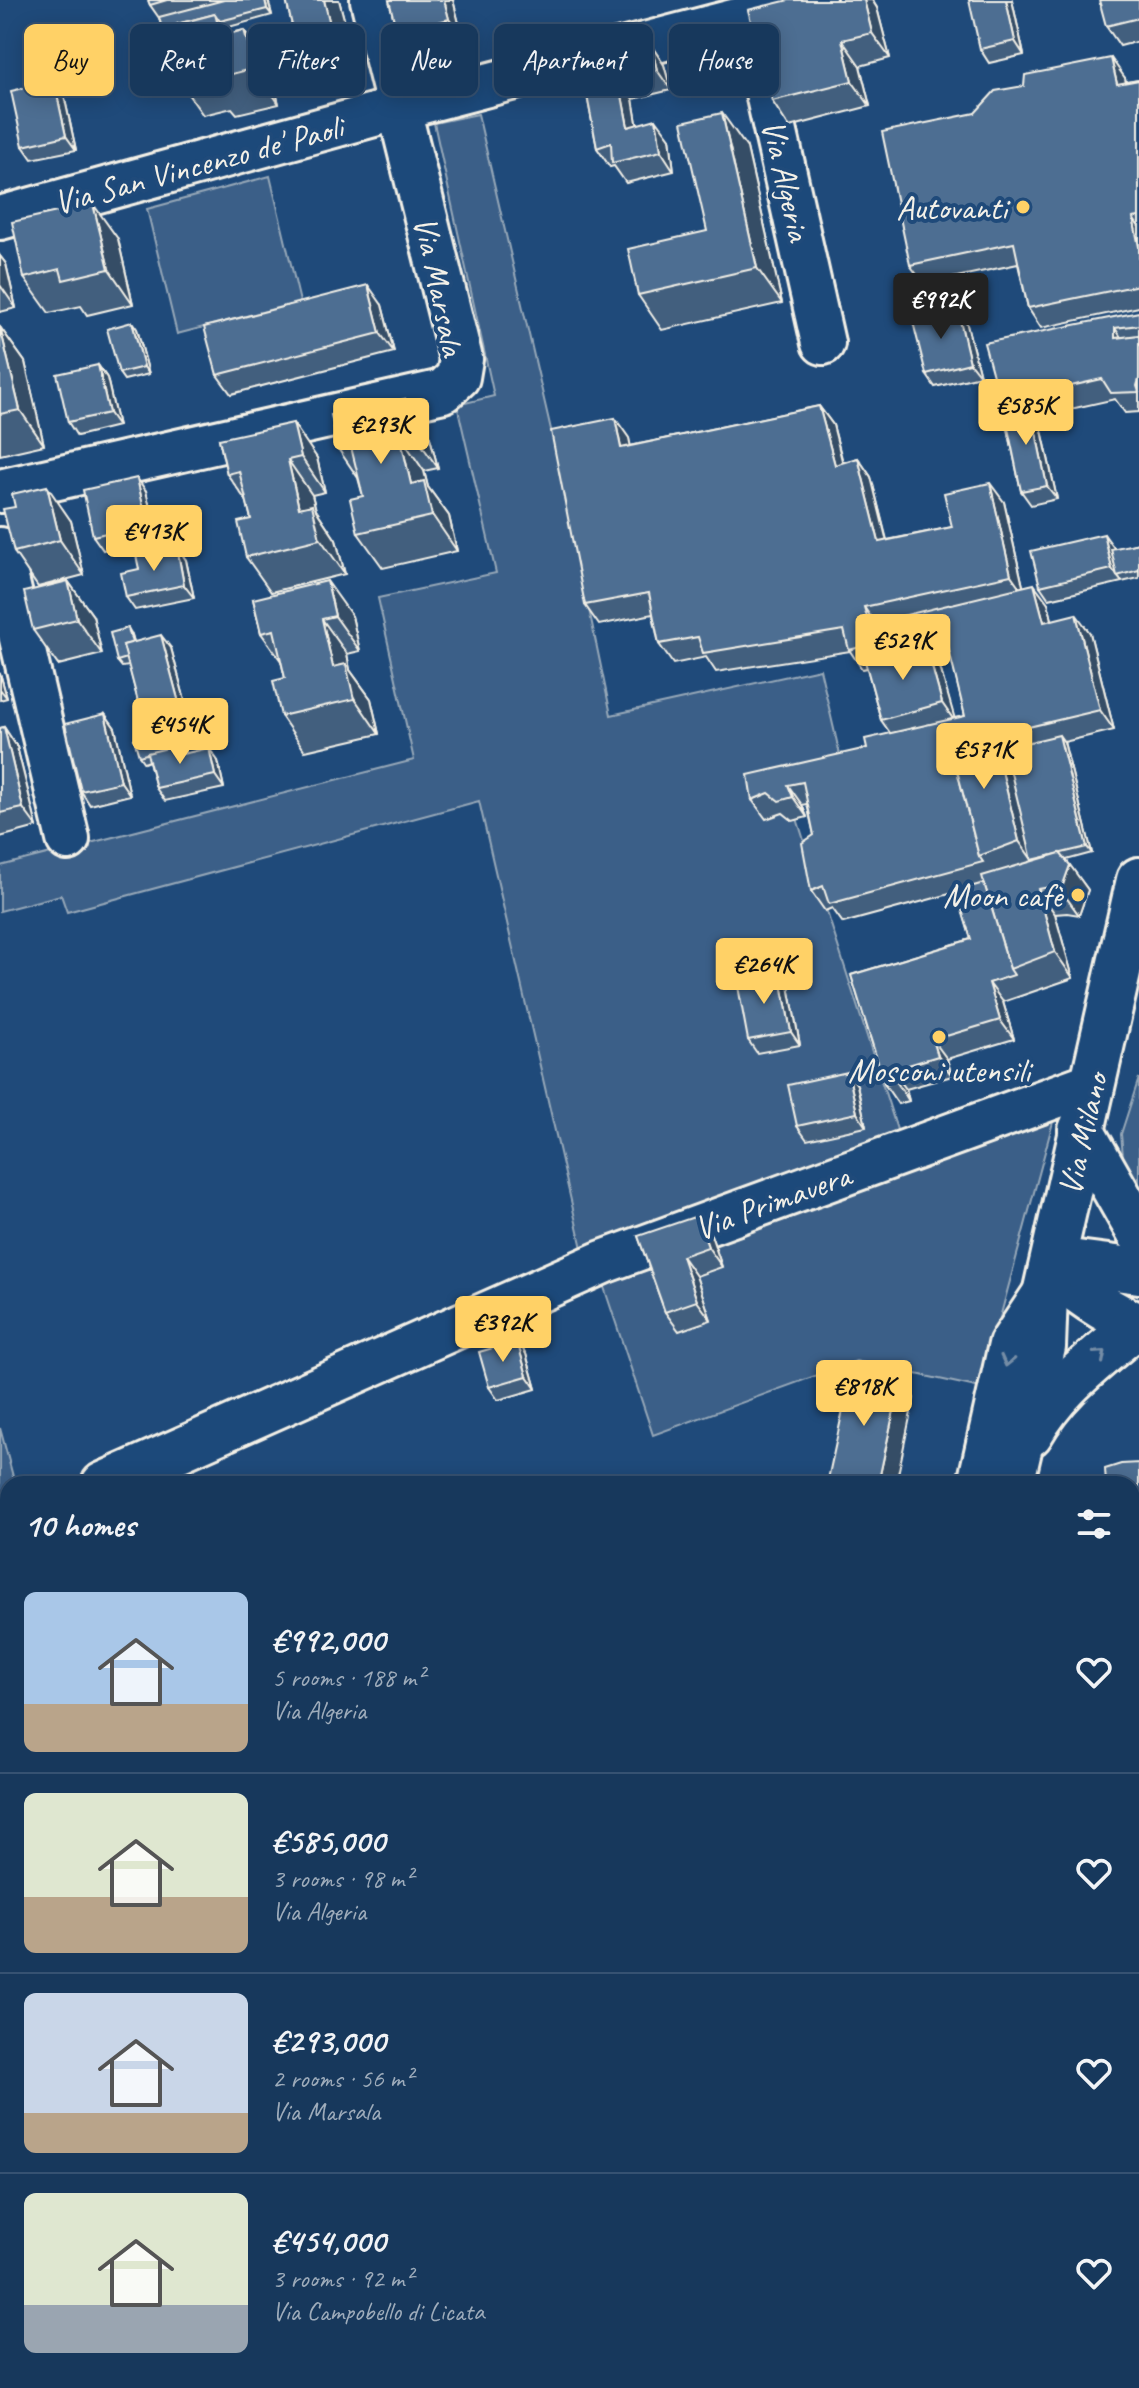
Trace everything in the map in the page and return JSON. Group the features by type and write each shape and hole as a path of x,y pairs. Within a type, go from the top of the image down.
{"main road":[{"name":"Via Milano","path":"1014,1470 1043,1347 1049,1281 1139,880"},
{"path":"1081,1130 1139,1232"},
{"path":"1049,1281 1077,1263 1139,1271"},
{"name":"Via Milano","path":"982,1476 1011,1345 1049,1281"},
{"path":"1049,1281 1071,1287 1139,1328"},
{"path":"1014,1470 1044,1410 1058,1392 1126,1334 1139,1328"}],"street":[{"name":"Via Marsala","path":"0,491 443,391 458,377 461,359 372,0"},
{"name":"Via San Vincenzo de' Paoli","path":"0,218 399,108 814,0"},
{"name":"Via Algeria","path":"750,17 823,343"},
{"path":"0,549 68,839"},
{"name":"Via Primavera","path":"121,1476 603,1262 1093,1083"}],"shaded area":[{"path":"478,114 558,460 611,715 820,669 843,768 784,778 899,1136 584,1257 479,801 67,912 61,895 0,911 0,866 414,760 378,598 496,573 457,405 494,396 434,123"},
{"path":"270,176 300,302 177,334 147,209"},
{"path":"1139,1078 1139,1194 1125,1178 1121,1134"},
{"path":"1053,1122 981,1388 856,1361 653,1435 599,1272"},
{"path":"0,1428 13,1476 0,1476"}],"building":[{"path":"148,0 167,0 150,5"},
{"path":"224,0 265,0 267,9 220,21 215,14 177,24 161,24 159,17"},
{"path":"286,0 324,0 330,24 292,24"},
{"path":"389,0 444,0 449,19 430,24 395,24"},
{"path":"789,0 864,0 872,33 842,40 852,81 772,101 771,96 779,96 779,24 752,24 748,10"},
{"path":"969,0 1006,0 1015,41 980,49"},
{"path":"1099,0 1139,0 1139,18 1106,26"},
{"path":"215,14 218,24 177,24"},
{"path":"244,30 248,44 248,70 232,74 232,33"},
{"name":"Autovanti","path":"1111,58 1117,84 1139,80 1139,217 1133,218 1139,247 1139,285 1028,308 1014,243 910,265 882,132 975,113 995,91 1024,86 1025,75"},
{"path":"24,88 24,96 57,96 66,136 23,146 11,91"},
{"path":"587,96 622,96 628,127 656,119 661,151 612,163 611,143 597,148"},
{"path":"722,113 757,268 638,295 628,249 707,231 682,122"},
{"path":"93,204 109,269 63,280 60,269 24,278 12,222"},
{"path":"368,285 380,333 217,375 204,327"},
{"path":"957,308 970,363 926,374 912,318"},
{"path":"1139,312 1139,325 1115,328 1115,338 1139,335 1139,392 1111,393 1102,379 1000,402 984,343"},
{"path":"132,322 144,367 119,373 107,329"},
{"path":"0,327 20,410 0,414"},
{"path":"98,365 109,413 68,422 57,374"},
{"path":"405,399 413,433 400,436 411,484 424,481 432,516 358,533 350,499 363,496 351,447 339,450 331,415"},
{"path":"1030,403 1047,486 1021,491 1004,409"},
{"path":"819,406 835,465 858,458 879,542 952,527 944,493 990,483 1011,575 864,607 869,624 1034,584 1044,622 1076,614 1100,710 995,735 992,730 949,739 983,862 829,904 823,886 811,891 802,843 814,835 803,782 788,785 793,797 779,801 769,793 752,800 748,775 867,748 865,739 965,716 943,626 849,650 844,630 703,653 698,637 659,644 649,593 585,605 551,431 615,418 621,448"},
{"path":"293,423 301,457 288,460 299,508 312,505 320,539 246,557 238,522 251,519 239,471 227,474 219,439"},
{"path":"137,478 147,524 93,536 83,490"},
{"path":"47,486 60,540 14,552 3,509 15,507 12,494"},
{"path":"1104,534 1112,569 1040,586 1031,551"},
{"path":"1139,543 1139,570 1117,576 1111,549"},
{"path":"177,547 184,585 126,597 121,573 139,569 136,555"},
{"path":"68,581 77,619 33,630 24,592"},
{"path":"327,581 335,616 322,619 333,667 346,664 354,699 281,716 273,681 285,678 274,630 261,633 253,599"},
{"path":"128,628 132,643 123,645 127,658 117,661 110,633"},
{"path":"161,635 183,718 145,728 123,645"},
{"path":"926,645 942,703 881,720 865,661"},
{"path":"105,714 121,782 81,791 65,724"},
{"path":"4,727 23,808 0,813 0,728"},
{"path":"992,730 1019,841 979,856 949,739"},
{"path":"163,731 168,748 139,756 134,739"},
{"path":"1059,735 1087,847 1032,860 1005,748"},
{"path":"180,745 182,754 209,748 215,775 156,788 147,753"},
{"path":"1060,853 1070,865 1061,890 1050,887 1038,889 1055,952 1010,969 982,876"},
{"path":"984,883 1014,975 989,983 1000,1020 933,1040 938,1056 892,1070 896,1081 885,1085 851,975 971,939 956,891"},
{"path":"780,973 791,1032 748,1040 737,981"},
{"path":"848,1072 857,1113 797,1126 788,1085"},
{"path":"697,1216 708,1247 682,1256 697,1301 665,1312 638,1236"},
{"path":"517,1341 527,1376 489,1387 479,1352"},
{"path":"852,1368 901,1378 880,1476 829,1476"},
{"path":"1139,1463 1139,1476 1105,1476 1105,1469"}],"place":[{"name":"Autovanti","path":"1023,207"},
{"name":"Moon cafè","path":"1078,895"},
{"name":"Mosconi utensili","path":"939,1037"}]}
